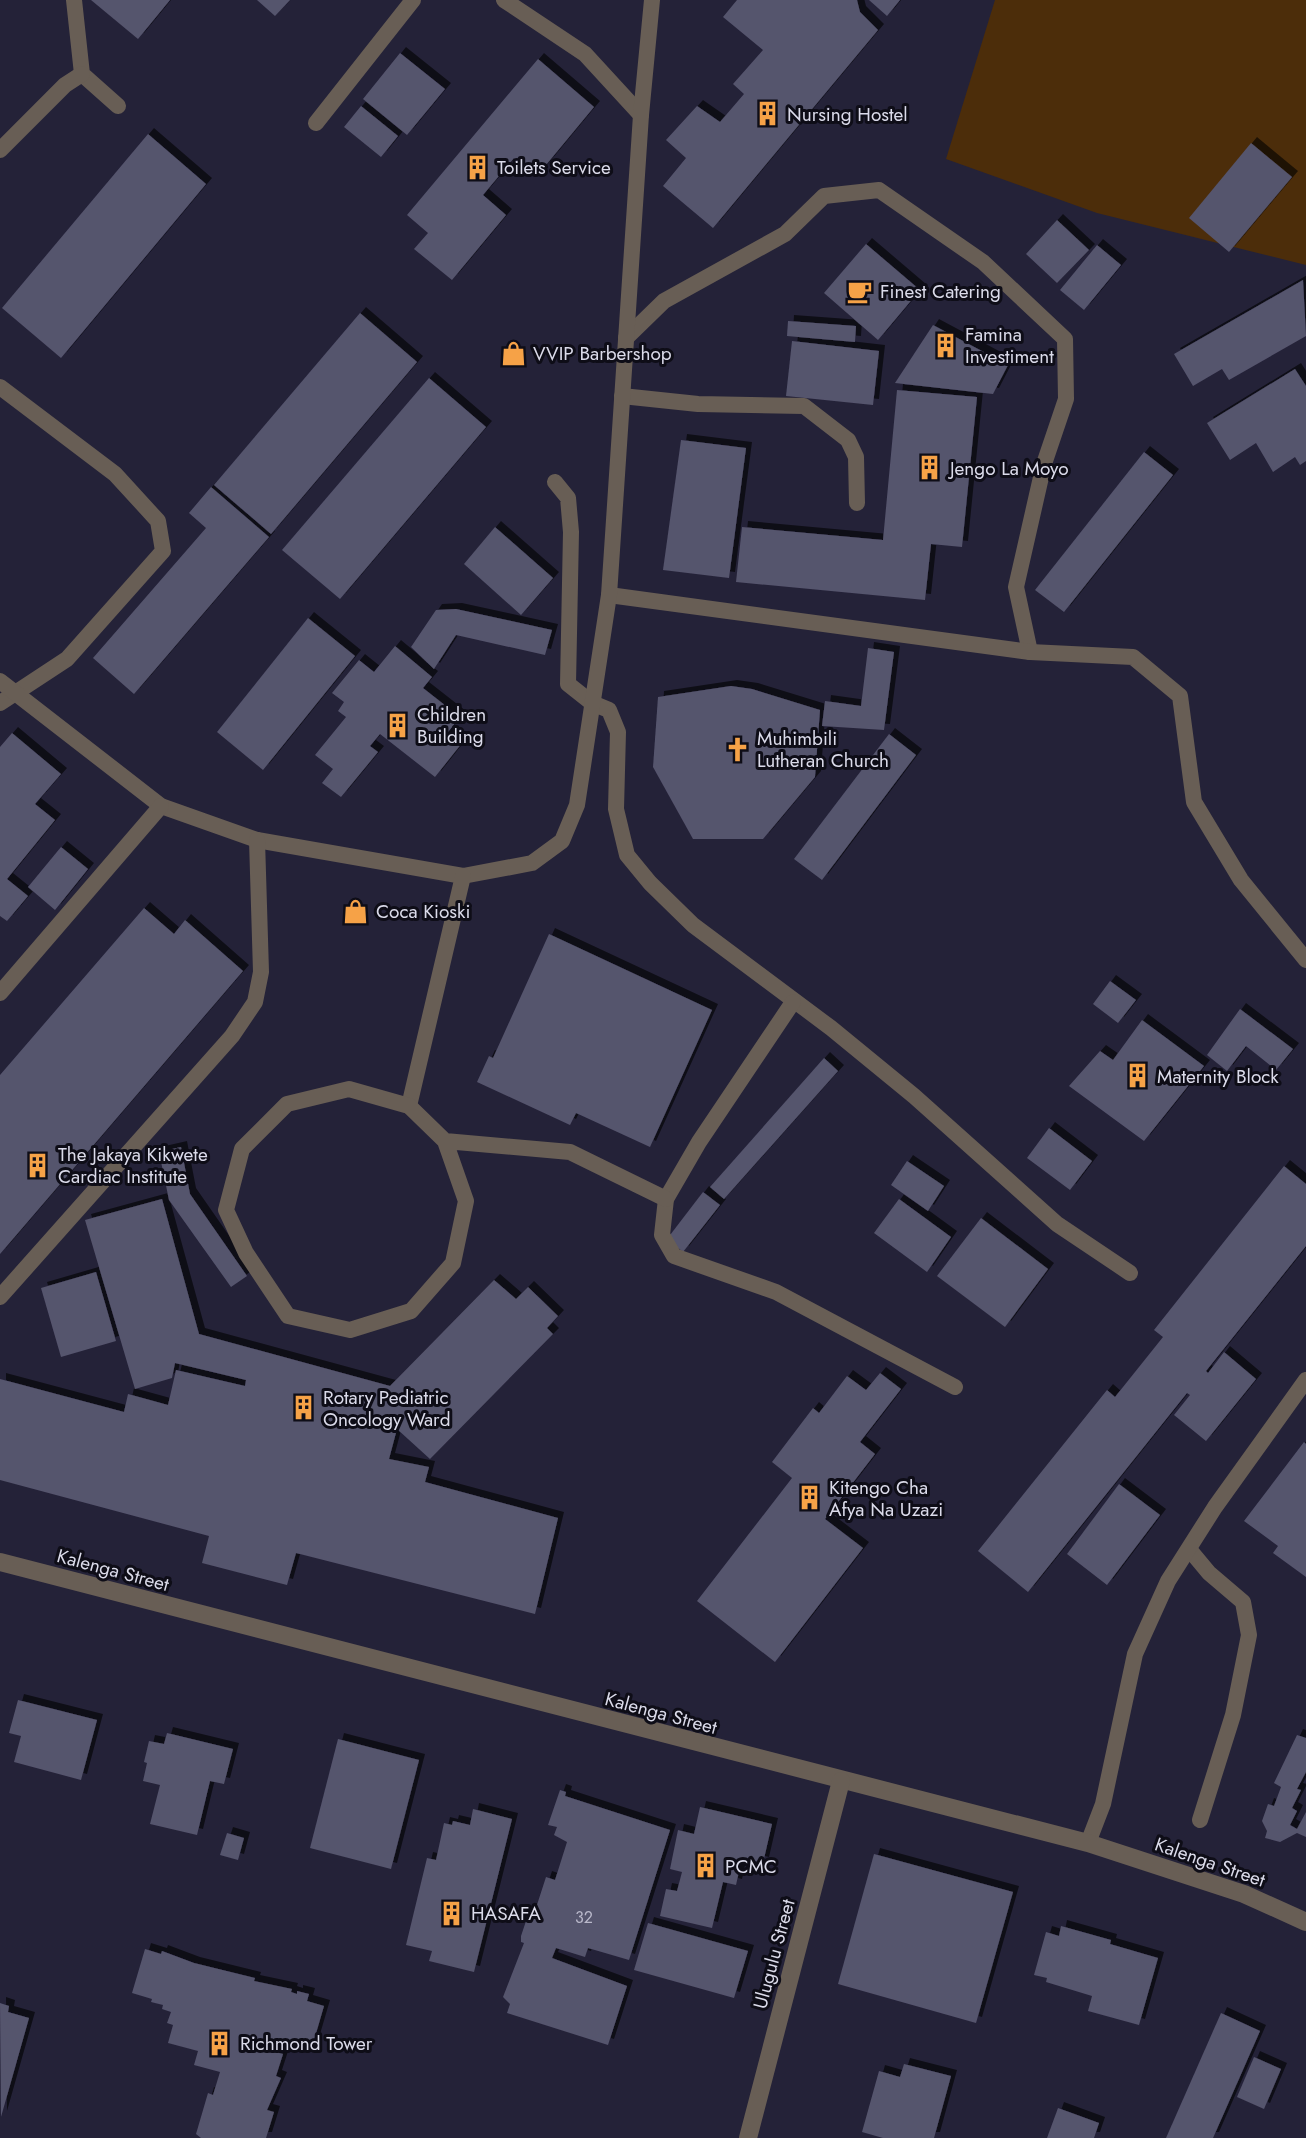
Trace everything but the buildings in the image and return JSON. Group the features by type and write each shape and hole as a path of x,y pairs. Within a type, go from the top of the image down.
{"street":[{"name":"Kalenga Street","path":"0,1563 1088,1843 1244,1894 1306,1922"},
{"name":"Ulugulu Street","path":"748,2138 841,1781"}],"lane":[{"path":"74,0 82,74 118,106"},
{"path":"316,123 413,0"},
{"path":"504,0 585,54 641,115"},
{"path":"0,681 6,698 161,806 257,840 463,876 532,863 562,841 577,805 609,595 641,115 652,0"},
{"path":"0,150 65,85 82,74"},
{"path":"626,338 664,301 785,234 824,196 879,190 983,262 1065,339 1066,399 1044,464 1016,587 1030,652"},
{"path":"0,387 115,474 158,521 163,551 67,659 6,698"},
{"path":"622,396 698,404 804,406 848,440 856,457 857,503"},
{"path":"555,482 568,499 571,532 568,684 592,703 609,710 618,732 616,809 627,855 693,925 831,1028 914,1096 1057,1224 1130,1273"},
{"path":"609,595 1030,652 1133,657 1180,696 1194,802 1241,880 1306,960"},
{"path":"0,993 161,806"},
{"path":"0,1297 232,1035 256,1002 261,972 257,840"},
{"path":"409,1106 463,876"},
{"path":"793,1002 699,1142 666,1199 662,1236 674,1256 776,1292 955,1387"},
{"path":"349,1088 409,1106 445,1141 466,1201 453,1264 411,1311 350,1330 288,1315 246,1253 226,1210 242,1149 287,1104 349,1088"},
{"path":"445,1141 570,1152 666,1199"},
{"path":"1088,1843 1103,1804 1135,1654 1168,1581 1306,1380"},
{"path":"1189,1549 1209,1573 1243,1602 1249,1635 1233,1716 1200,1820"}],"shaded area":[{"path":"995,0 1306,0 1306,265 1097,213 946,159"}],"place":[{"name":"Nursing Hostel","path":"767,114"},
{"name":"Toilets Service","path":"477,167"},
{"name":"Finest Catering","path":"860,291"},
{"name":"Famina Investiment","path":"945,345"},
{"name":"VVIP Barbershop","path":"513,353"},
{"name":"Jengo La Moyo","path":"930,468"},
{"name":"Children Building","path":"397,725"},
{"name":"Muhimbili Lutheran Church","path":"737,749"},
{"name":"Coca Kioski","path":"356,911"},
{"name":"Maternity Block","path":"1137,1076"},
{"name":"The Jakaya Kikwete Cardiac Institute","path":"38,1165"},
{"name":"Rotary Pediatric Oncology Ward","path":"303,1408"},
{"name":"Kitengo Cha Afya Na Uzazi","path":"809,1498"},
{"name":"PCMC","path":"705,1866"},
{"name":"HASAFA","path":"451,1913"},
{"name":"Richmond Tower","path":"220,2043"}]}
